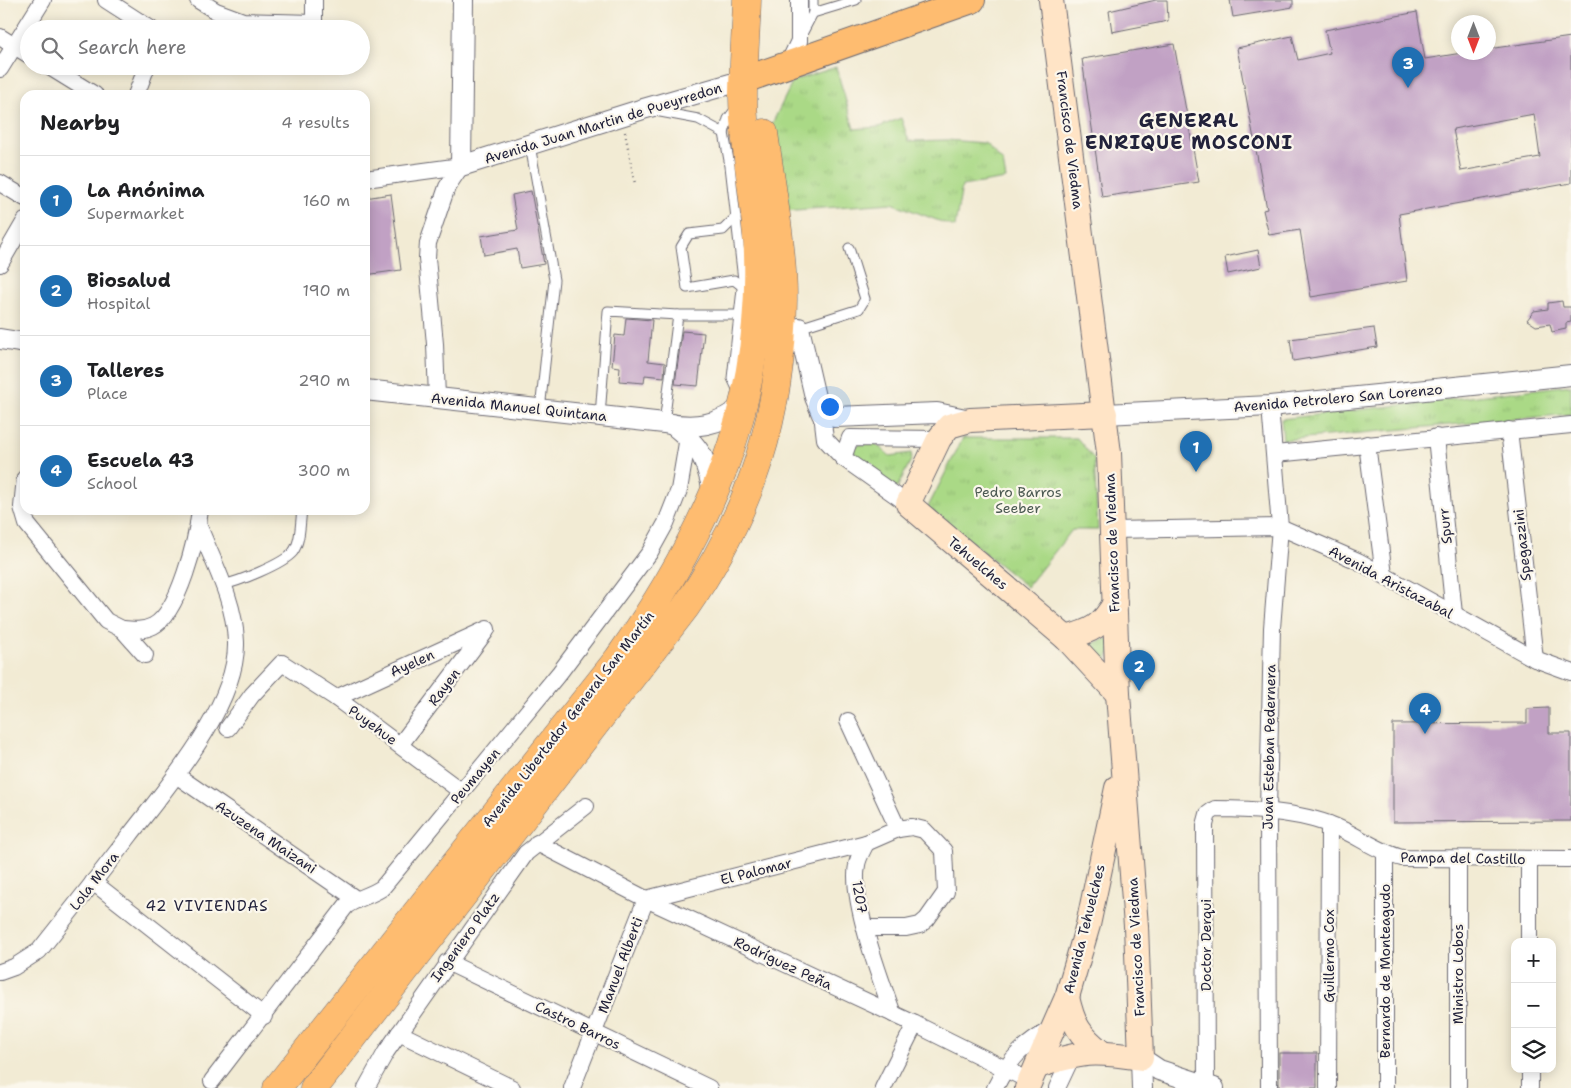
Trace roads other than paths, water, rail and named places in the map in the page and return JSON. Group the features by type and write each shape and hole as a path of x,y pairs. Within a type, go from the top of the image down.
{"highway":[{"name":"Avenida Libertador General San Martín","path":"277,1088 618,659 654,608 714,496 733,446 755,342 750,289 758,252 747,0"},
{"name":"Avenida Libertador General San Martín","path":"314,1088 685,608 717,559 749,493 767,434 779,366 783,298 775,212 762,117 750,84 762,0"},
{"path":"775,212 800,328"}],"main road":[{"path":"750,84 788,64 972,0"},
{"name":"Francisco de Viedma","path":"1051,0 1109,453 1118,694 1136,926 1141,1058"},
{"path":"908,504 939,439 949,426 970,420 1105,414"},
{"path":"1060,417 1080,424 1097,436 1109,453"},
{"name":"Tehuelches","path":"908,504 1066,638 1118,694"},
{"path":"1066,638 1088,632 1105,620 1114,603"},
{"name":"Avenida Tehuelches","path":"1032,1078 1067,997 1088,924 1123,764"},
{"path":"1067,997 1072,1019 1084,1038 1101,1052"},
{"path":"1032,1078 1073,1054 1101,1052 1141,1058"}],"street":[{"path":"35,20 43,0"},
{"path":"106,0 137,20"},
{"path":"198,0 216,11 240,20"},
{"path":"312,20 314,0"},
{"path":"437,398 435,344 427,258 430,235 445,194 454,175 461,166 463,0"},
{"path":"788,64 799,41 799,0"},
{"path":"0,37 20,49"},
{"path":"0,69 20,52"},
{"path":"63,75 87,90"},
{"path":"138,90 144,75"},
{"name":"Avenida Juan Martin de Pueyrredon","path":"461,166 643,109 750,84"},
{"path":"370,178 461,166"},
{"path":"432,170 445,194"},
{"path":"0,183 20,195"},
{"path":"0,264 20,230"},
{"path":"800,328 815,397 822,414 835,417 937,413 970,420"},
{"path":"0,339 20,342"},
{"name":"Avenida Petrolero San Lorenzo","path":"1105,414 1270,406 1571,375"},
{"name":"Avenida Manuel Quintana","path":"370,391 686,427 716,423 733,414 743,405"},
{"name":"Juan Esteban Pedernera","path":"1269,1088 1268,811 1272,628 1280,527 1270,406"},
{"name":"Tehuelches","path":"822,414 825,439 843,458 908,504"},
{"path":"668,424 688,438 704,458 714,496"},
{"path":"1275,454 1571,425"},
{"name":"Spegazzini","path":"1509,430 1535,659"},
{"name":"Spurr","path":"1436,437 1454,614"},
{"name":"Peumayen","path":"212,1081 264,1016 346,906 356,898 368,897 382,888 560,672 650,552 666,523 679,490 688,438"},
{"path":"843,458 850,438 939,439"},
{"path":"1367,444 1384,575"},
{"path":"24,515 27,524 106,621 122,629 145,655"},
{"path":"122,629 141,630 154,626 168,614 176,601 199,517"},
{"name":"Lola Mora","path":"0,972 14,967 39,951 176,776 214,716 227,690 234,666 236,642 231,605 222,585 199,517"},
{"name":"Avenida Aristazabal","path":"1112,530 1280,527 1384,575 1535,659 1571,672"},
{"name":"Ayelen","path":"336,698 487,629"},
{"name":"Rayen","path":"400,745 487,629"},
{"name":"Puyehue","path":"228,728 252,696 282,663 336,698 462,792"},
{"path":"848,721 898,829"},
{"name":"Azuzena Maizani","path":"176,776 356,898"},
{"name":"Ingeniero Platz","path":"366,1088 386,1052 447,962 526,853 537,842 586,806"},
{"name":"Pampa del Castillo","path":"1215,809 1268,811 1329,824 1385,854 1402,858 1458,860 1571,859"},
{"name":"Doctor Derqui","path":"1210,1086 1205,825 1208,814 1215,809"},
{"name":"Guillermo Cox","path":"1328,1088 1329,824"},
{"name":"1207","path":"866,928 906,928 920,924 928,919 946,892 944,851 924,830 912,827 898,829 866,843 857,865 857,892 876,969 894,1014"},
{"name":"Rodríguez Peña","path":"537,842 646,899 894,1014 1004,1069 1032,1078"},
{"name":"El Palomar","path":"646,899 866,843"},
{"name":"Bernardo de Monteagudo","path":"1384,1088 1385,854"},
{"path":"1529,859 1529,938"},
{"name":"Ministro Lobos","path":"1458,860 1458,1088"},
{"path":"93,882 264,1016"},
{"name":"Manuel Alberti","path":"572,1088 646,899"},
{"name":"Castro Barros","path":"447,962 709,1088"},
{"path":"883,1088 915,1024"},
{"path":"995,1088 1004,1069 1014,1055 1029,1042 1054,1027"},
{"path":"399,1033 512,1088"},
{"path":"1057,1088 1073,1054"},
{"path":"1141,1058 1159,1070 1210,1086"},
{"name":"Francisco de Viedma","path":"1141,1058 1142,1088"},
{"path":"1530,1073 1530,1088"}],"lane":[{"path":"799,41 813,13 814,0"},
{"path":"813,13 856,0"},
{"path":"743,405 732,378 740,315 750,289 736,216 724,133 728,119 750,84"},
{"path":"643,109 698,119 724,133"},
{"path":"530,144 554,280 540,410"},
{"path":"736,216 723,230 690,234 681,247 687,288 734,280 750,289"},
{"path":"800,328 858,309 865,299 849,248"},
{"path":"740,315 750,289"},
{"path":"600,416 608,311 678,315 740,315"},
{"path":"668,424 678,315"},
{"path":"222,585 237,582 292,552 298,541 301,515"}],"place":[{"name":"Talleres","path":"1408,88"},
{"name":"La Anónima","path":"1196,472"},
{"name":"Biosalud","path":"1139,691"},
{"name":"Escuela 43","path":"1425,734"}],"district":[{"name":"GENERAL ENRIQUE MOSCONI","path":"1189,131"},
{"name":"42 VIVIENDAS","path":"207,906"}],"park label":[{"name":"Pedro Barros Seeber","path":"1018,500"}]}
